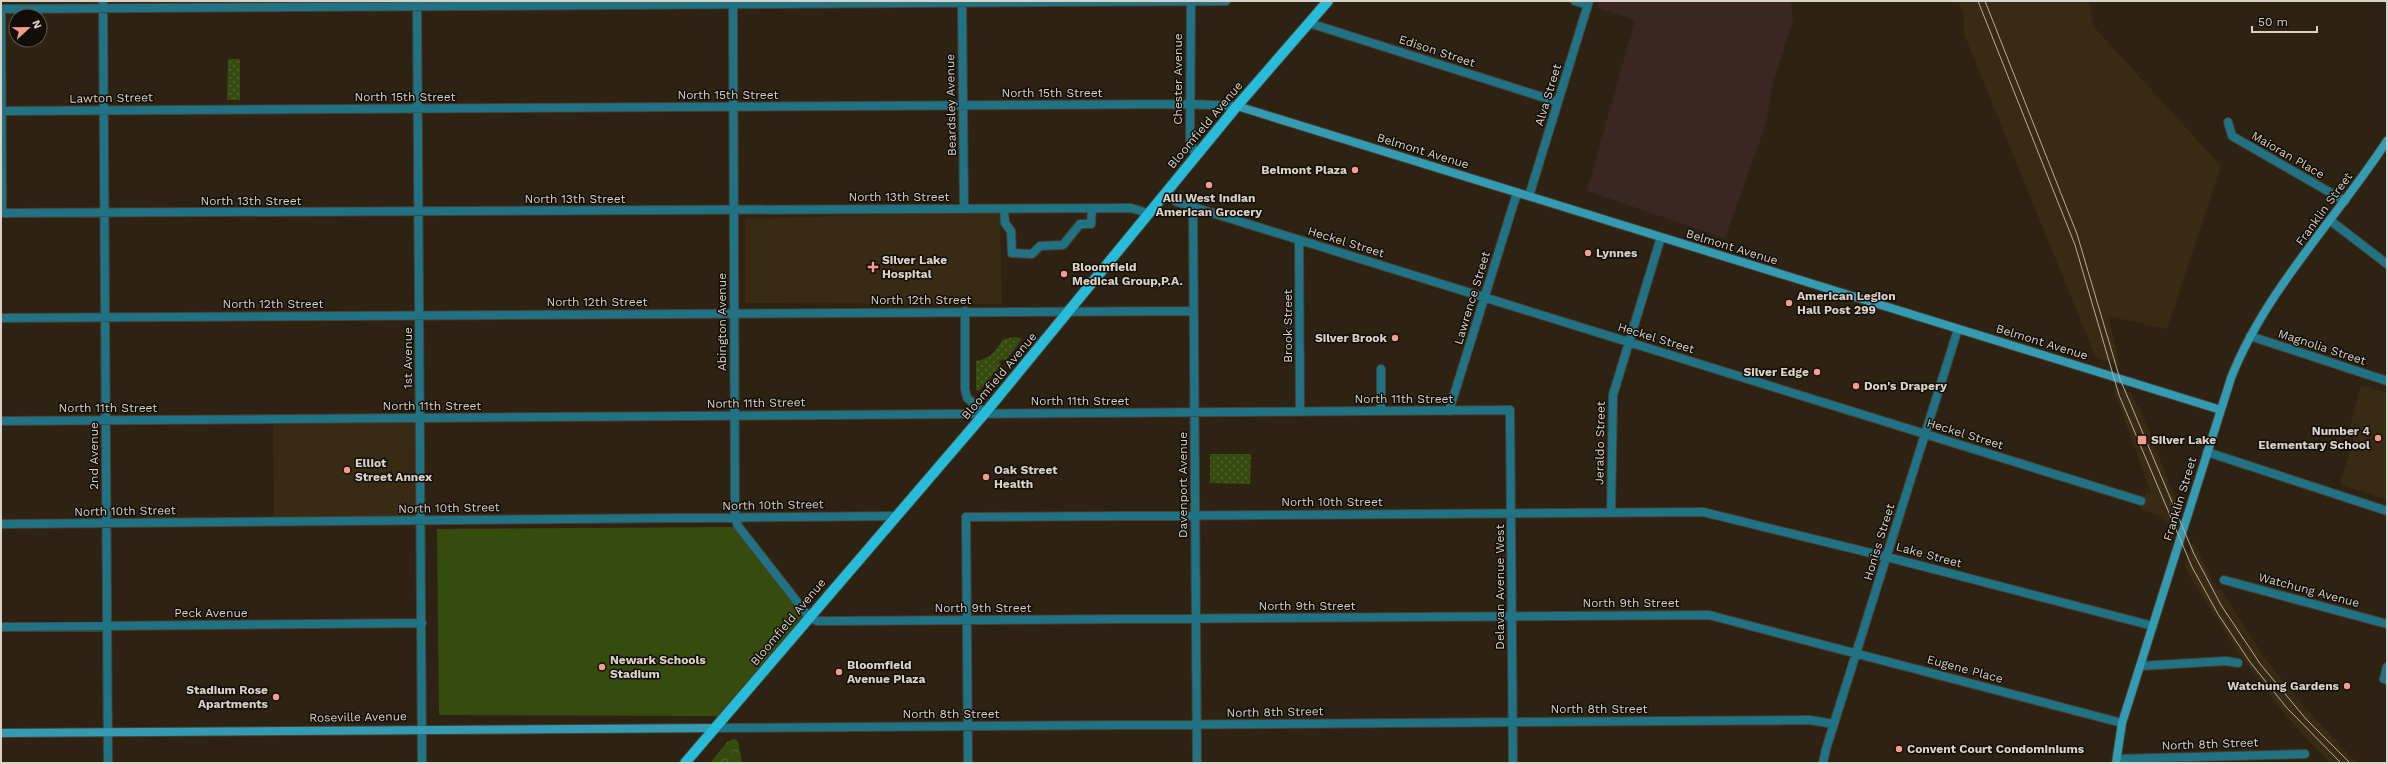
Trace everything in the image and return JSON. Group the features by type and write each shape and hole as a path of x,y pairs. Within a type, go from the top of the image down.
{"main road":[{"name":"Bloomfield Avenue","path":"685,763 985,413 1071,311 1148,213 1237,106 1328,1"}],"street":[{"name":"Chester Avenue","path":"1191,1 1189,104 1190,141 1196,156"},
{"path":"2,213 1,8 103,4 282,6 417,3 1226,1"},
{"path":"1575,1 1589,3"},
{"name":"Abington Avenue","path":"733,2 735,517 740,529 809,617"},
{"name":"Beardsley Avenue","path":"962,2 964,209"},
{"name":"1st Avenue","path":"417,3 422,763"},
{"name":"Alva Street","path":"1529,196 1589,3"},
{"name":"2nd Avenue","path":"103,4 108,763"},
{"name":"Edison Street","path":"1309,23 1558,102"},
{"name":"North 15th Street","path":"220,109 418,110 1189,104 1237,106"},
{"name":"Belmont Avenue","path":"1237,106 2221,410"},
{"name":"Lawton Street","path":"2,111 220,109"},
{"name":"Maioran Place","path":"2228,122 2232,136 2345,201"},
{"name":"Franklin Street","path":"2116,761 2122,723 2231,378 2250,336 2269,305 2384,150 2387,141"},
{"name":"Lawrence Street","path":"1449,410 1517,193"},
{"name":"Heckel Street","path":"1165,194 1177,202 1193,208 2142,501"},
{"path":"1004,209 1005,223 1011,231 1012,253 1032,254 1040,246 1063,245 1080,224 1091,224 1092,208"},
{"name":"North 13th Street","path":"2,213 104,214 1092,208 1131,208 1148,213"},
{"name":"Davenport Avenue","path":"1193,208 1197,763"},
{"path":"2331,221 2387,264"},
{"name":"Jeraldo Street","path":"1611,512 1612,400 1661,237"},
{"name":"Brook Street","path":"1299,240 1300,412"},
{"path":"965,311 965,390 968,398 985,413"},
{"name":"North 12th Street","path":"1,318 965,311 1194,311"},
{"name":"Honiss Street","path":"1823,763 1958,329"},
{"name":"Magnolia Street","path":"2250,336 2387,381"},
{"path":"1381,369 1381,411"},
{"name":"North 11th Street","path":"1,421 1510,410"},
{"name":"Delavan Avenue West","path":"1510,410 1513,763"},
{"path":"2207,452 2387,511"},
{"name":"North 10th Street","path":"967,620 966,517 1699,512"},
{"name":"Lake Street","path":"1699,512 1712,513 2153,626"},
{"name":"North 10th Street","path":"1,524 896,516"},
{"name":"Watchung Avenue","path":"2224,580 2387,624"},
{"name":"North 9th Street","path":"809,617 823,621 1709,615 1802,638"},
{"path":"967,620 968,763"},
{"name":"Peck Avenue","path":"1,626 422,623"},
{"name":"Eugene Place","path":"1802,638 2122,723"},
{"path":"2140,666 2226,661 2238,663"},
{"path":"2385,680 2387,667"},
{"name":"North 8th Street","path":"715,728 1513,721 1810,720 1834,724"},
{"name":"Roseville Avenue","path":"1,733 715,728"},
{"name":"North 8th Street","path":"2116,761 2305,754"}],"shaded area":[{"path":"1599,1 1791,1 1793,19 1773,83 1766,123 1725,238 1587,191 1635,20 1597,8"},
{"path":"1958,1 2088,1 2094,27 2221,166 2167,329 2108,316 2120,366 2096,358 1964,34 1964,15"},
{"name":"Silver Lake Hospital","path":"1000,211 1002,304 745,303 745,219"},
{"path":"2361,385 2387,393 2387,499 2340,484 2355,435 2348,434"},
{"path":"2113,387 2131,393 2137,406 2139,406 2177,503 2169,525 2163,517 2140,509 2146,492 2151,493"},
{"name":"Elliot Street Annex","path":"420,419 419,519 274,520 273,421"},
{"path":"2193,541 2217,590 2221,590 2264,657 2297,699 2357,763 2330,763 2286,716 2235,648 2194,583 2185,565"}],"green space":[{"path":"228,59 240,59 240,100 227,100"},
{"path":"1015,337 1022,339 1005,361 1002,359 999,362 1001,365 979,391 976,390 976,361 991,355 1004,339"},
{"path":"1210,454 1251,454 1250,484 1210,483"},
{"name":"Newark Schools Stadium","path":"735,527 804,618 717,726 716,716 439,715 437,529"},
{"path":"734,739 738,741 742,763 710,763 727,742"}],"tram line":[{"path":"1978,1 2075,245 2119,395 2192,567 2218,614 2250,662 2287,708 2341,763"},
{"path":"1985,1 2077,234 2120,379 2194,554 2221,605 2261,665 2306,719 2350,763"}],"place":[{"name":"Belmont Plaza","path":"1355,170"},
{"name":"Alli West Indian American Grocery","path":"1209,185"},
{"name":"Lynnes","path":"1588,253"},
{"name":"Silver Lake Hospital","path":"873,267"},
{"name":"Bloomfield Medical Group,P.A.","path":"1064,274"},
{"name":"American Legion Hall Post 299","path":"1789,303"},
{"name":"Silver Brook","path":"1395,338"},
{"name":"Silver Edge","path":"1817,372"},
{"name":"Don's Drapery","path":"1856,386"},
{"name":"Number 4 Elementary School","path":"2378,438"},
{"name":"Silver Lake","path":"2142,440"},
{"name":"Elliot Street Annex","path":"347,470"},
{"name":"Oak Street Health","path":"986,477"},
{"name":"Newark Schools Stadium","path":"602,667"},
{"name":"Bloomfield Avenue Plaza","path":"839,672"},
{"name":"Watchung Gardens","path":"2347,686"},
{"name":"Stadium Rose Apartments","path":"276,697"},
{"name":"Convent Court Condominiums","path":"1899,749"}]}
